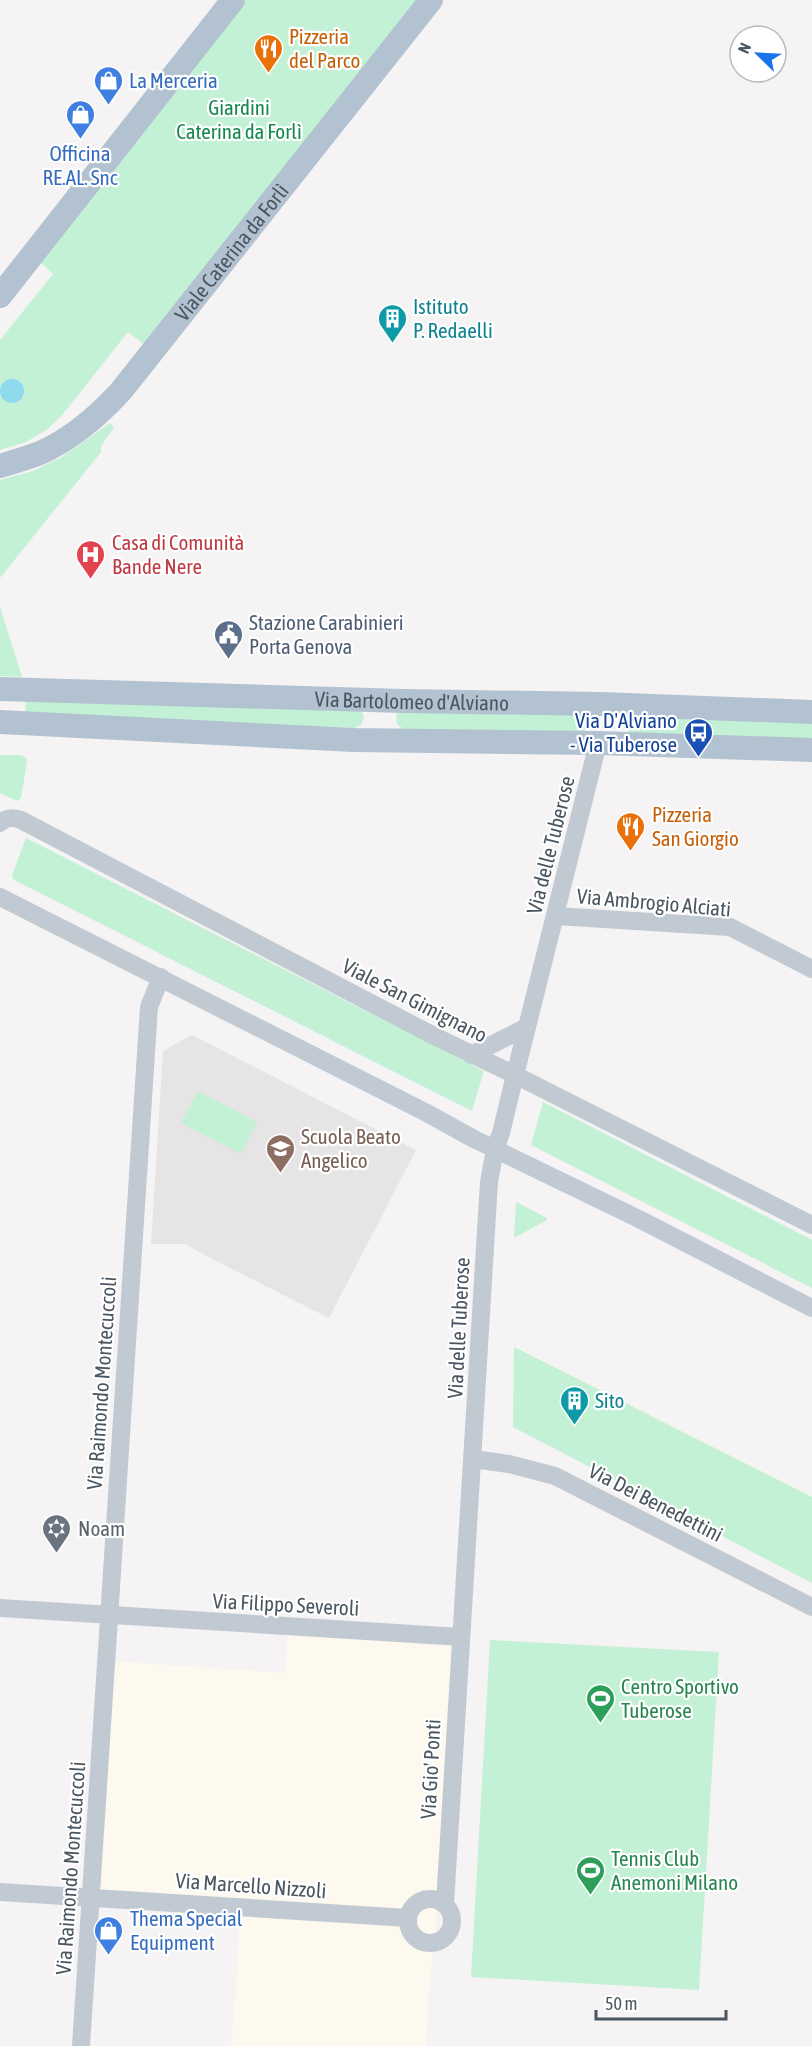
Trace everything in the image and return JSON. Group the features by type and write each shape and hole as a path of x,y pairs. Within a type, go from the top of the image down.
{"main road":[{"path":"0,296 233,0"},
{"name":"Viale Caterina da Forlì","path":"0,466 40,453 60,443 101,412 121,391 431,0"},
{"path":"7,689 18,701 19,710 7,722"},
{"name":"Via Bartolomeo d'Alviano","path":"7,689 600,704 812,712"},
{"path":"376,740 378,700"},
{"path":"598,743 600,704"},
{"name":"Via Bartolomeo d'Alviano","path":"7,722 376,740 598,743 812,750"}],"street":[{"name":"Via delle Tuberose","path":"461,1637 488,1191 495,1149 501,1133 598,743"},
{"name":"Viale San Gimignano","path":"0,823 6,818 21,820 471,1055 812,1225"},
{"path":"0,897 812,1308"},
{"name":"Via Ambrogio Alciati","path":"556,916 730,927 812,969"},
{"name":"Via Raimondo Montecuccoli","path":"81,2046 149,1006 160,977"},
{"path":"471,1055 527,1027"},
{"name":"Via Dei Benedettini","path":"473,1459 509,1464 555,1476 812,1607"},
{"name":"Via Filippo Severoli","path":"0,1608 461,1637"},
{"name":"Via Gio' Ponti","path":"408,1918 410,1929 416,1938 426,1943 437,1942 446,1937 452,1927 451,1913 445,1904 461,1637"},
{"name":"Via Marcello Nizzoli","path":"0,1892 408,1918"},
{"path":"408,1918 412,1908 421,1901 434,1899 445,1904"}],"shaded area":[{"name":"Scuola Beato Angelico","path":"192,1035 416,1150 329,1318 185,1244 151,1244 163,1051"},
{"path":"289,1618 465,1629 429,1990 426,2046 231,2046 240,1900 95,1890 110,1661 285,1673"}],"green space":[{"name":"Giardini Caterina da Forlì","path":"246,0 420,0 146,346 128,332 63,414 48,429 26,442 0,450 0,340 53,274 39,261"},
{"path":"110,423 114,427 101,446 101,452 0,578 0,480 33,471 62,457"},
{"path":"0,607 22,677 0,676"},
{"path":"26,700 361,710 364,717 361,725 354,728 25,715"},
{"path":"399,711 582,715 587,724 582,733 403,729 397,724 396,716"},
{"path":"629,715 812,720 812,741 628,736"},
{"path":"0,755 21,755 27,761 21,798 17,801 0,793"},
{"path":"26,838 484,1071 472,1111 14,880 12,875"},
{"path":"198,1091 257,1122 241,1154 181,1123"},
{"path":"543,1102 812,1240 812,1288 531,1145"},
{"path":"516,1202 547,1220 514,1238"},
{"path":"514,1347 812,1497 812,1583 513,1427"},
{"path":"490,1640 719,1652 699,1990 471,1977"}],"water":[{"path":"12,379 20,383 24,391 20,399 12,403 4,399 0,391 4,383"}],"place":[{"name":"Pizzeria del Parco","path":"268,74"},
{"name":"La Merceria","path":"108,106"},
{"name":"Officina RE.AL. Snc","path":"80,140"},
{"name":"Istituto P. Redaelli","path":"392,344"},
{"name":"Casa di Comunità Bande Nere","path":"91,580"},
{"name":"Stazione Carabinieri Porta Genova","path":"228,660"},
{"name":"Via D'Alviano - Via Tuberose","path":"698,758"},
{"name":"Pizzeria San Giorgio","path":"631,852"},
{"name":"Scuola Beato Angelico","path":"280,1174"},
{"name":"Sito","path":"574,1426"},
{"name":"Noam","path":"57,1554"},
{"name":"Centro Sportivo Tuberose","path":"600,1724"},
{"name":"Tennis Club Anemoni Milano","path":"590,1896"},
{"name":"Thema Special Equipment","path":"109,1956"}]}
